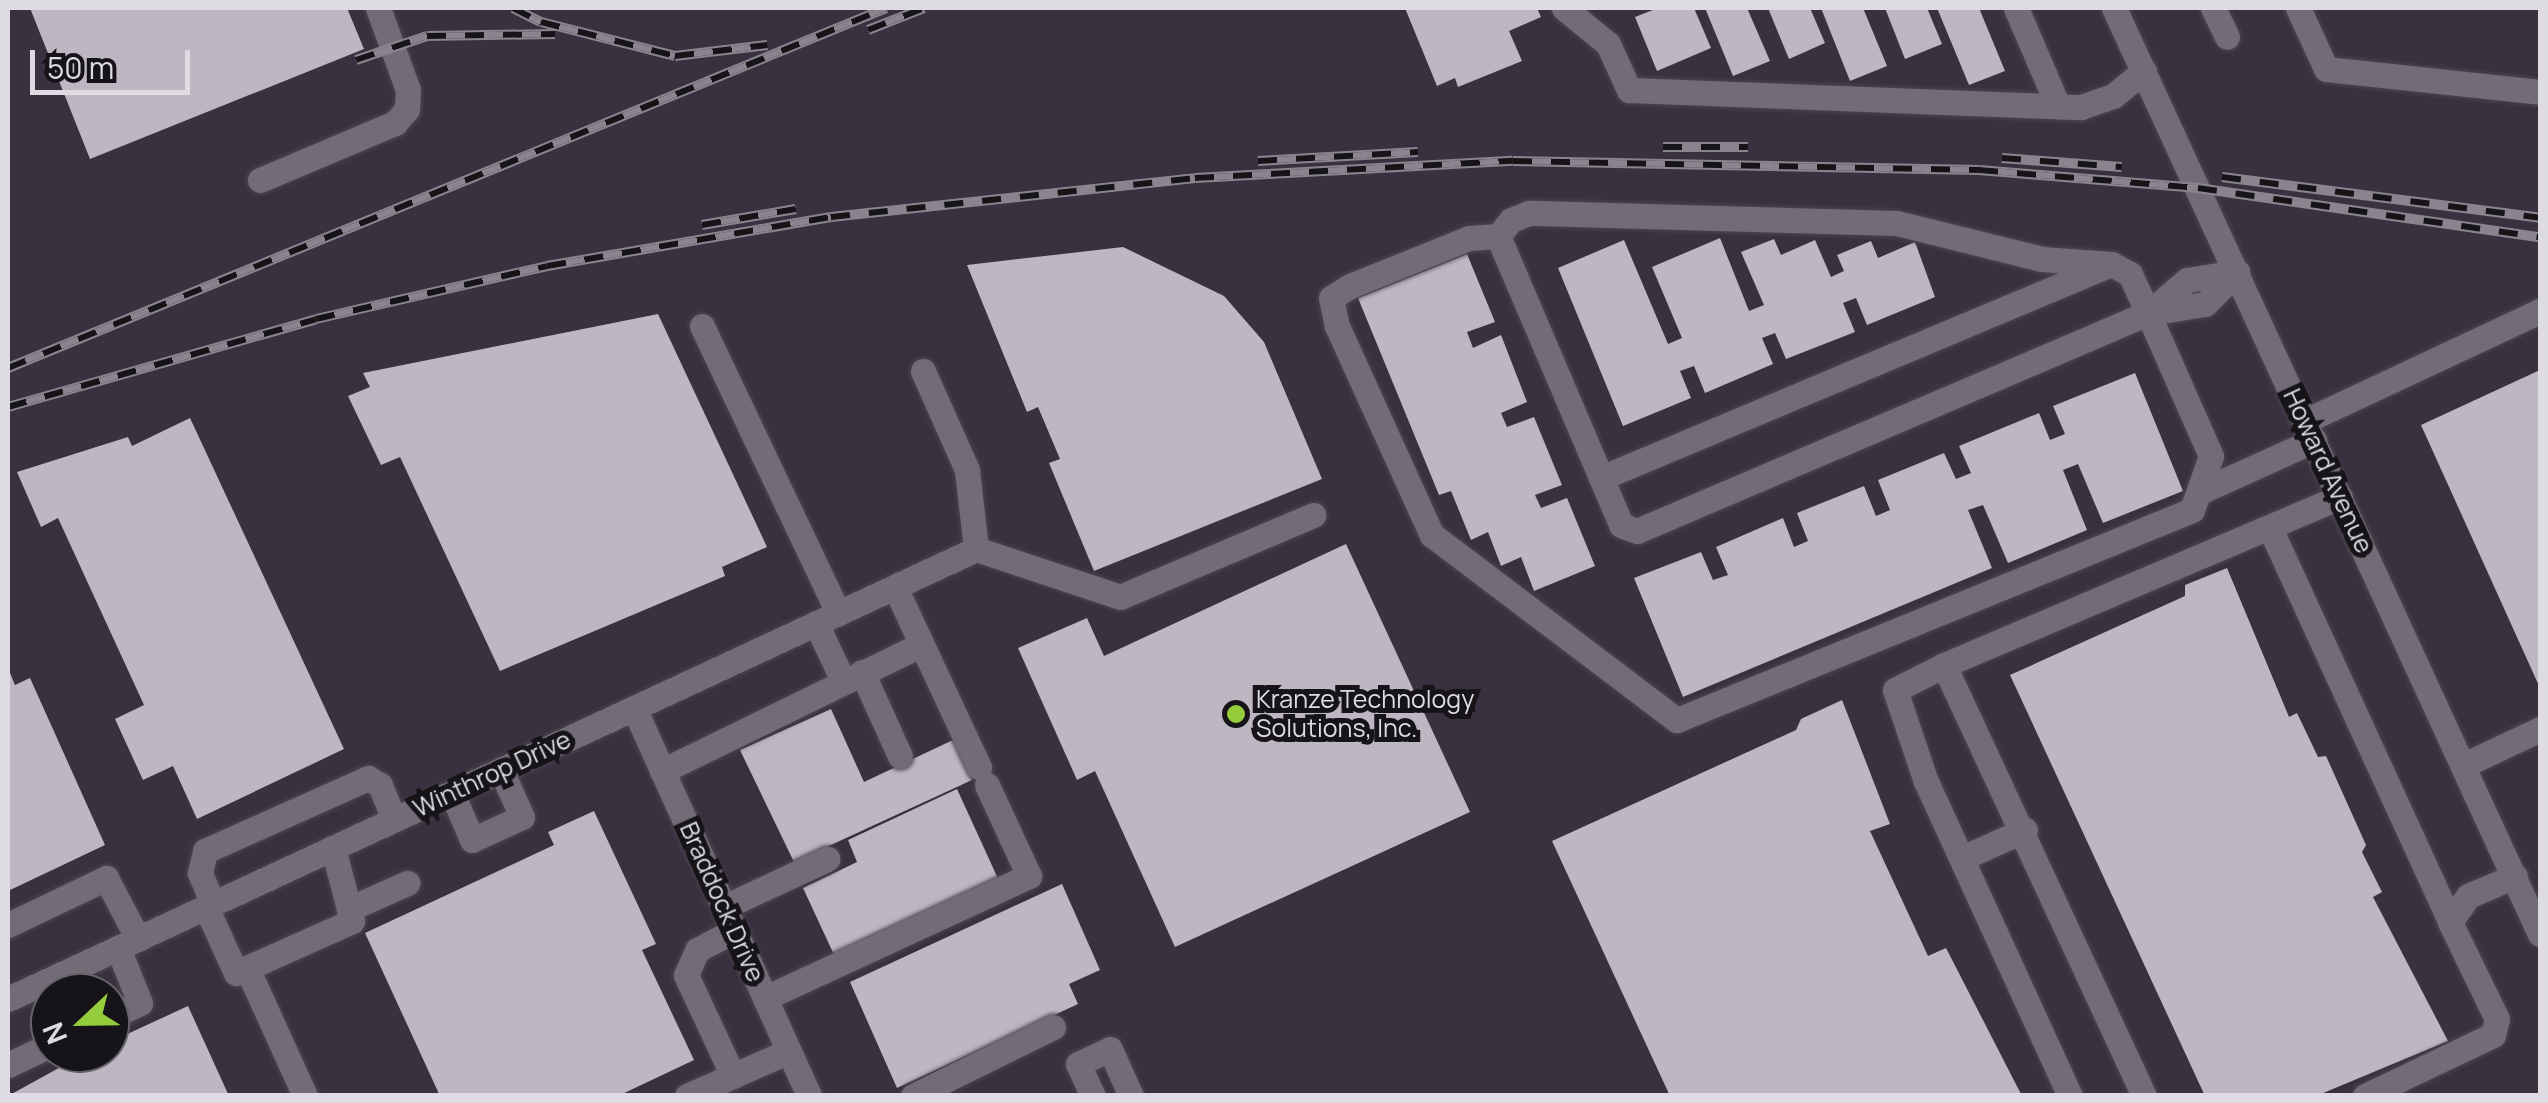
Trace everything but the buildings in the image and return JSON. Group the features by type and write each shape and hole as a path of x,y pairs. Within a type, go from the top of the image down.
{"street":[{"path":"260,180 395,123 407,109 408,90 378,8"},
{"path":"2016,8 2058,106"},
{"name":"Howard Avenue","path":"2114,8 2540,934"},
{"path":"2214,8 2226,37"},
{"path":"2298,8 2326,68 2540,92"},
{"path":"1568,9 1608,44 1629,90 2058,106 2113,96 2144,71"},
{"path":"1529,212 1896,222 2042,258 2111,264 2130,274 2212,456 2204,490 2192,510 1677,720 1432,536 1338,326 1331,298 1350,286 1470,238 1498,236 1529,212"},
{"path":"1498,236 1621,525 1636,531 1663,524 2148,312 2188,280 2236,272"},
{"path":"1601,478 2111,264"},
{"path":"2204,490 2540,311"},
{"path":"702,326 852,677 900,756"},
{"path":"923,371 966,470 976,549 1120,597 1313,515"},
{"path":"2070,1096 1962,858 1895,690 1944,664 2340,497"},
{"path":"2270,528 2497,1019 2492,1035 2365,1096"},
{"name":"Winthrop Drive","path":"8,999 976,549"},
{"path":"765,998 1029,876 895,587"},
{"path":"662,771 922,644"},
{"path":"1944,664 2025,830 2144,1096"},
{"name":"Braddock Drive","path":"634,708 809,1096"},
{"path":"2464,765 2540,729"},
{"path":"452,793 472,840 522,817 500,770"},
{"path":"333,848 352,921 236,974 200,873 205,851 368,778 380,784 394,819"},
{"path":"1962,858 2025,830"},
{"path":"733,1076 686,975 697,950 729,919 827,859"},
{"path":"2450,922 2468,896 2515,876"},
{"path":"8,925 106,878 128,943 140,1003 130,1008"},
{"path":"348,909 407,883"},
{"path":"247,968 305,1096"},
{"path":"912,1096 1053,1027"},
{"path":"1092,1096 1078,1064 1110,1049 1131,1096"},
{"path":"686,1096 789,1052"}],"shaded area":[{"path":"8,8 2540,8 2540,1095 8,1095"}],"railway":[{"path":"513,8 541,22 675,56 767,45"},
{"path":"8,368 886,8"},
{"path":"868,30 924,8"},
{"path":"356,60 427,36 555,34"},
{"path":"1663,147 1748,147"},
{"path":"1258,161 1418,152"},
{"path":"2002,158 2122,167"},
{"path":"8,407 316,319 547,266 831,217 1195,178 1513,161 1979,170 2198,188 2540,237"},
{"path":"2222,177 2540,218"},
{"path":"702,225 796,209"}],"place":[{"name":"Kranze Technology Solutions, Inc.","path":"1236,714"}]}
